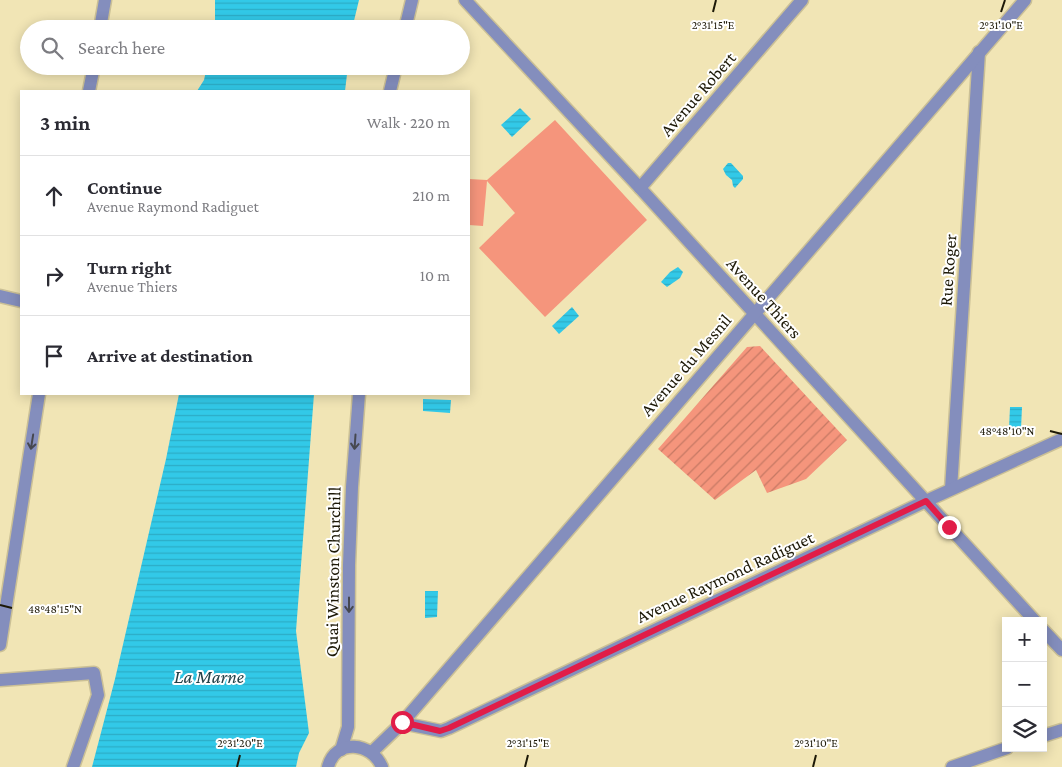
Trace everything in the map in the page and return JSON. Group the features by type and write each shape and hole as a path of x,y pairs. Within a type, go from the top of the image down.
{"street":[{"path":"101,20 104,0"},
{"path":"407,20 412,0"},
{"name":"Avenue Thiers","path":"465,0 640,188 1031,617"},
{"name":"Avenue Robert","path":"640,188 802,0"},
{"name":"Avenue du Mesnil","path":"372,752 402,722 1025,0"},
{"name":"Rue Roger","path":"951,489 979,52"},
{"path":"90,90 93,75"},
{"path":"390,90 394,75"},
{"path":"0,296 20,301"},
{"path":"0,645 39,395"},
{"name":"Quai Winston Churchill","path":"341,750 348,727 349,565 352,487 359,395"},
{"name":"Avenue Raymond Radiguet","path":"402,722 440,731 449,728 951,489 1062,439"},
{"path":"1047,634 1062,650"},
{"path":"0,680 94,673 98,695 73,767"},
{"path":"1047,735 1062,730"},
{"path":"328,767 334,756 341,750 357,746 372,752 378,758 382,767"},
{"path":"952,767 1002,750"}],"shaded area":[{"path":"555,120 647,220 545,317 479,248 515,213 487,181 483,226 470,225 470,179 487,180"},
{"path":"760,346 847,440 806,479 767,493 756,470 715,500 658,449 747,347"}],"water":[{"path":"215,0 359,0 354,20 215,20"},
{"path":"205,75 347,75 345,90 198,90"},
{"path":"520,108 531,119 512,137 501,125"},
{"path":"728,163 731,163 743,176 743,179 735,188 732,180 723,169"},
{"path":"678,267 683,272 680,278 667,287 661,282 670,272"},
{"path":"572,307 579,316 559,334 552,326"},
{"name":"La Marne","path":"179,395 314,395 296,631 309,733 299,753 296,767 92,767 115,679 166,459"},
{"path":"423,399 451,400 450,413 423,411"},
{"path":"1010,407 1022,407 1021,429 1009,429"},
{"path":"425,591 438,591 437,617 425,618"}],"route":[{"path":"402,722 440,731 449,728 926,501 949,527"}]}
